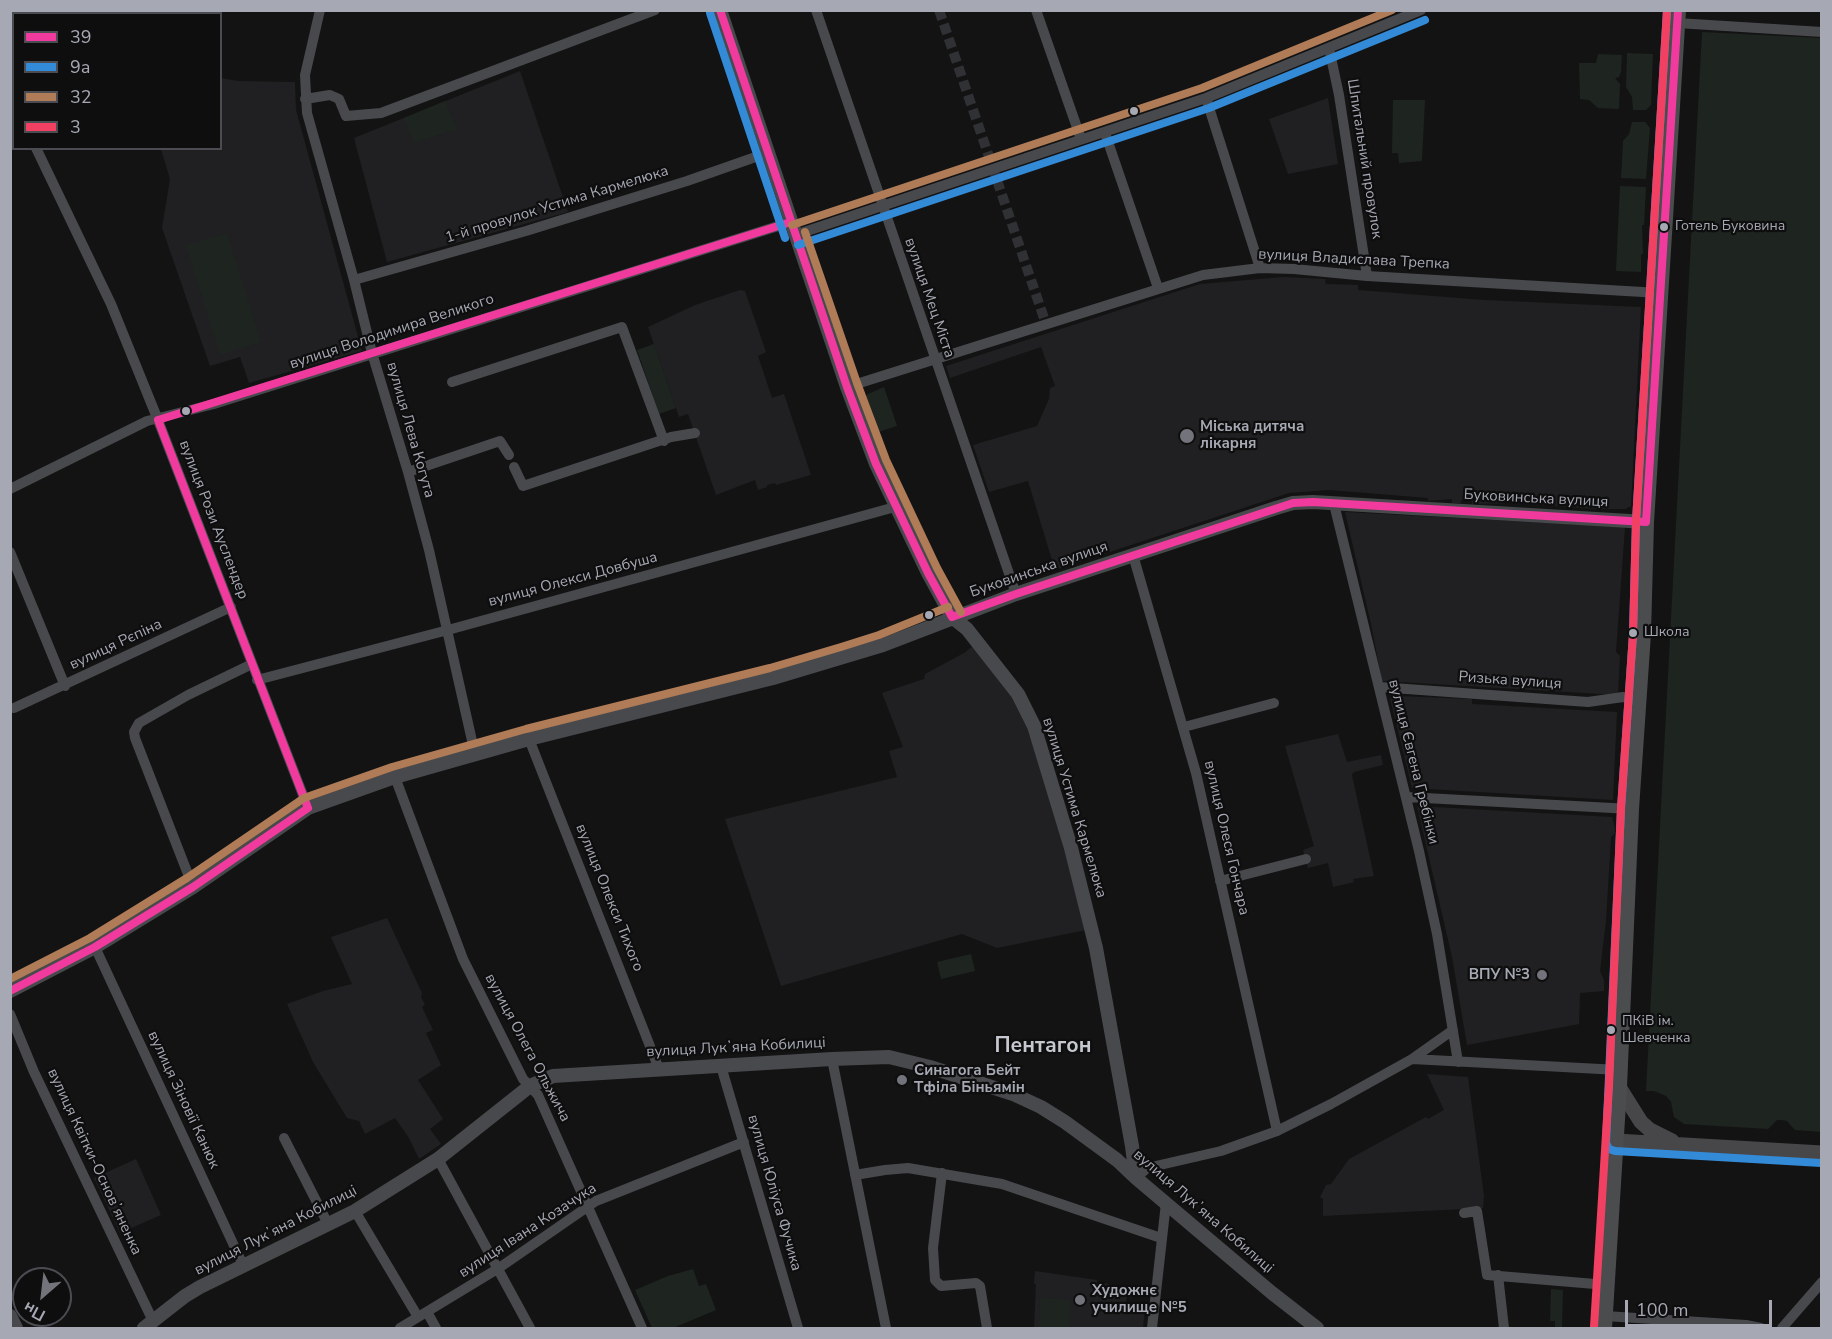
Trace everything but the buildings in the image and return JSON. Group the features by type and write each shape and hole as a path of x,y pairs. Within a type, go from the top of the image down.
{"main road":[{"path":"1604,1322 1619,1079 1631,809 1643,634 1646,522 1677,17"},
{"path":"1619,1079 1641,1122 1656,1133 1680,1145"},
{"path":"1616,1136 1624,1124 1641,1122"},
{"path":"1616,1136 1680,1145 1821,1153"}],"street":[{"name":"вулиця Лева Когута","path":"320,10 305,75 305,99 372,353 408,472 448,630 476,754"},
{"path":"305,99 330,95 339,99 346,116 381,113 654,10"},
{"name":"вулиця Устима Кармелюка","path":"720,10 766,153 876,464 895,507 952,618 967,630 1018,694 1034,726 1071,848 1093,936 1136,1178"},
{"name":"вулиця Мец Міста","path":"816,10 1016,594"},
{"path":"1036,10 1081,139"},
{"name":"вулиця Володимира Великого","path":"10,489 147,421 214,404 372,353 793,228 882,206 1206,98 1420,10"},
{"path":"1677,17 1821,32"},
{"name":"Шпитальний провулок","path":"1329,48 1339,95 1367,276"},
{"path":"1206,98 1260,268"},
{"path":"1105,133 1158,288"},
{"name":"вулиця Рози Ауслендер","path":"37,150 111,304 308,808"},
{"name":"1-й провулок Устима Кармелюка","path":"354,280 666,188 766,153"},
{"name":"вулиця Владислава Трепка","path":"848,387 1203,275 1260,268 1660,293"},
{"path":"453,382 622,327 664,441"},
{"path":"514,467 523,486 683,434 695,433"},
{"path":"408,472 500,441 508,455"},
{"name":"Буковинська вулиця","path":"10,991 95,947 193,887 308,808 395,777 476,754 773,678 883,645 1016,594 1293,503 1313,502 1646,522"},
{"name":"вулиця Євгена Гребінки","path":"1334,504 1437,934 1458,1062"},
{"name":"вулиця Олекси Довбуша","path":"258,680 895,507"},
{"path":"10,552 65,686"},
{"name":"вулиця Олеся Гончара","path":"1133,555 1196,773 1278,1131"},
{"name":"вулиця Рєпіна","path":"14,708 231,607"},
{"path":"193,887 134,732 139,723 188,695 252,664"},
{"name":"Ризька вулиця","path":"1379,687 1588,702 1623,697 1638,698"},
{"path":"1184,727 1274,703"},
{"name":"вулиця Олекси Тихого","path":"530,739 659,1069"},
{"name":"вулиця Олега Ольжича","path":"395,777 463,959 523,1079 538,1095 642,1329"},
{"path":"1406,797 1631,809"},
{"path":"1220,881 1306,859"},
{"name":"вулиця Зіновії Канюк","path":"95,947 243,1265"},
{"name":"вулиця Квітки-Основʼяненка","path":"10,1014 149,1325"},
{"path":"1136,1178 1147,1168 1221,1151 1278,1131 1412,1059 1453,1030"},
{"name":"вулиця Лукʼяна Кобилиці","path":"149,1325 185,1296 355,1211 438,1159 530,1086 553,1076 890,1057 915,1062 1013,1094 1041,1107 1082,1133 1317,1329"},
{"path":"832,1059 885,1329"},
{"path":"1412,1059 1619,1079"},
{"name":"вулиця Юліуса Фучика","path":"722,1066 798,1329"},
{"path":"284,1138 328,1224"},
{"name":"вулиця Івана Козачука","path":"400,1329 499,1268 596,1201 744,1142"},
{"path":"438,1159 530,1329"},
{"path":"855,1175 908,1168 1002,1184 1161,1238"},
{"path":"942,1173 933,1248 935,1280 941,1286 976,1283 981,1286 987,1329"},
{"path":"1152,1329 1166,1203"},
{"path":"355,1211 423,1315 436,1329"},
{"path":"1464,1213 1477,1212 1487,1275 1607,1285"},
{"path":"1498,1275 1504,1329"},
{"path":"1782,1329 1821,1282"},
{"path":"10,1316 16,1329"},
{"path":"1604,1322 1746,1325 1761,1329"}],"shaded area":[{"path":"1702,32 1821,38 1821,1132 1795,1130 1787,1121 1782,1120 1777,1120 1768,1129 1684,1124 1674,1117 1671,1102 1666,1096 1654,1091 1646,1091"},
{"path":"1627,53 1653,54 1651,105 1646,110 1633,110 1632,97 1626,87"},
{"path":"1598,54 1622,55 1621,72 1619,77 1615,78 1620,84 1619,109 1598,108 1589,100 1580,99 1579,63 1596,63"},
{"path":"520,71 568,212 387,262 354,138"},
{"path":"222,78 238,81 295,82 296,110 362,351 249,383 240,357 210,366 162,228 170,179 161,150 222,150"},
{"path":"1328,98 1338,164 1288,174 1269,119"},
{"path":"1393,100 1425,100 1422,161 1399,163 1398,153 1392,153"},
{"path":"445,101 457,129 414,143 404,118"},
{"path":"1632,122 1645,122 1650,128 1646,179 1621,178 1623,141 1629,134"},
{"path":"1620,186 1646,187 1641,272 1616,271"},
{"path":"227,233 261,342 220,355 186,245"},
{"path":"1283,277 1325,279 1326,284 1358,285 1358,290 1484,300 1641,307 1631,506 1625,509 1598,509 1512,503 1472,504 1472,501 1461,500 1461,503 1452,503 1452,499 1428,501 1428,498 1329,490 1289,493 1055,570 1028,481 989,492 973,445 1037,426 1049,399 1050,388 1055,386 1041,347 950,378 946,366 1200,284"},
{"path":"740,290 745,291 766,352 758,356 772,398 784,394 811,475 776,485 775,483 767,485 758,490 755,480 716,495 688,414 679,417 648,327 695,305"},
{"path":"654,344 676,408 659,414 637,350"},
{"path":"884,387 897,426 875,433 863,398"},
{"path":"1345,512 1625,527 1616,652 1620,656 1618,695 1382,681"},
{"path":"977,643 1017,694 1091,929 997,948 962,934 781,986 725,819 897,777 889,751 903,747 882,693 924,679 925,674 964,653"},
{"path":"1399,696 1472,699 1472,704 1617,712 1613,800 1412,788 1390,698"},
{"path":"1338,734 1347,762 1381,755 1383,765 1354,772 1352,775 1374,876 1353,879 1354,882 1333,887 1328,863 1308,868 1303,850 1314,846 1285,746"},
{"path":"1417,806 1612,817 1615,833 1611,837 1606,921 1600,971 1604,980 1604,991 1580,993 1579,1024 1467,1045 1452,957"},
{"path":"387,918 422,993 421,997 425,1005 422,1007 433,1030 426,1033 441,1065 418,1080 443,1119 430,1129 441,1144 419,1159 409,1138 395,1118 365,1134 359,1121 347,1118 313,1062 287,1004 323,991 352,984 331,937"},
{"path":"971,954 975,971 941,979 937,962"},
{"path":"1427,1074 1468,1077 1484,1196 1483,1208 1323,1216 1323,1199 1320,1197 1326,1185 1331,1184 1349,1159 1426,1117 1428,1119 1444,1110"},
{"path":"136,1159 161,1215 120,1233 94,1178"},
{"path":"693,1269 699,1286 706,1284 716,1310 673,1328 652,1328 635,1290 668,1276"},
{"name":"Художнє училище №5","path":"1035,1271 1097,1280 1096,1290 1102,1291 1105,1283 1133,1292 1132,1298 1127,1297 1125,1305 1145,1308 1143,1328 1034,1328"},
{"path":"1551,1289 1563,1290 1562,1328 1555,1328 1555,1321 1550,1321"},
{"path":"1040,1298 1070,1300 1069,1328 1039,1328"}],"tunnel":[{"path":"939,10 1046,324"}],"transit line":[{"name":"39","path":"720,10 847,387 876,464 928,573 952,617 1293,503 1313,502 1646,522 1678,10"},
{"name":"32","path":"792,225 1202,88 1392,10"},
{"name":"9а","path":"1667,10 1636,521 1633,634 1621,809 1606,1143 1609,1149 1615,1151 1821,1163"},
{"name":"3","path":"1594,1327 1609,1086 1621,808 1633,634 1636,521 1667,10"},
{"name":"9а","path":"710,13 785,238"},
{"name":"9а","path":"798,245 1209,108 1425,20"},
{"name":"39","path":"158,420 791,222"},
{"name":"32","path":"805,232 886,460 937,568 961,612"},
{"name":"39","path":"158,420 308,808"},
{"name":"32","path":"10,979 90,938 187,878 304,798 392,767 526,729 770,668 841,647 879,635 948,607"},
{"name":"39","path":"10,991 95,947 193,887 308,808"}],"place":[{"name":"Готель Буковина","path":"1664,227"},
{"name":"Міська дитяча лікарня","path":"1187,436"},
{"name":"Школа","path":"1633,633"},
{"name":"ВПУ №3","path":"1542,975"},
{"name":"ПКіВ ім. Шевченка","path":"1611,1030"},
{"name":"Синагога Бейт Тфіла Біньямін","path":"902,1080"},
{"name":"Художнє училище №5","path":"1080,1300"}],"district":[{"name":"Пентагон","path":"1043,1047"}]}
